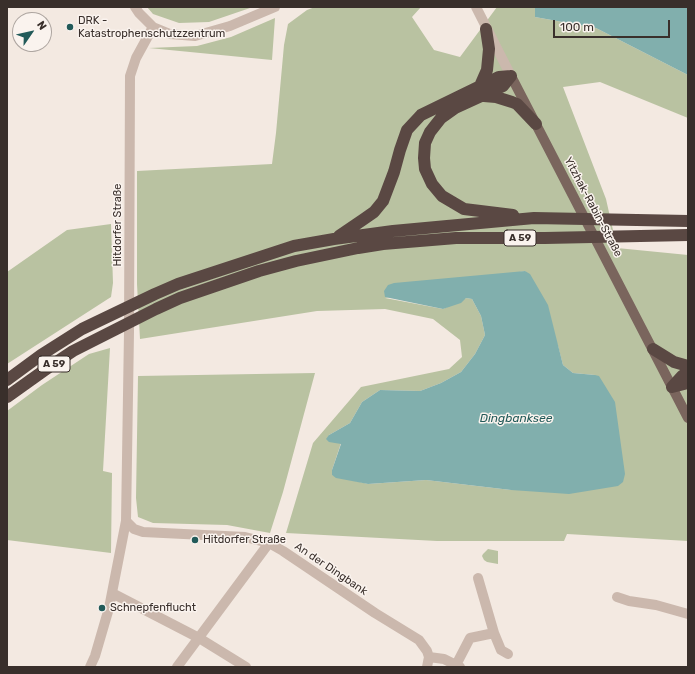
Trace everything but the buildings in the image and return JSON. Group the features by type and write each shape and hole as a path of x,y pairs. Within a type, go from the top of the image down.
{"highway":[{"path":"482,91 490,49 486,29"},
{"path":"511,76 499,77 482,91 441,118 430,132 425,144 425,169 432,184 442,196 464,209 534,218"},
{"path":"334,239 374,212 383,201 389,188 407,130 421,115 482,91 517,104 536,124"},
{"name":"A 59","path":"7,380 66,339 104,318 155,294 178,284 294,246 393,231 534,218 688,221"},
{"name":"A 59","path":"7,397 49,367 104,335 156,309 180,298 259,271 304,260 377,245 456,238 688,235"},
{"path":"657,236 676,242 688,243"},
{"path":"653,349 670,360 688,366"},
{"path":"672,387 688,372"},
{"path":"672,387 688,383"}],"main road":[{"name":"Yitzhak-Rabin-Straße","path":"511,76 688,418"}],"street":[{"path":"135,7 139,14 153,28 170,34 195,36 230,26 275,7"},
{"name":"Yitzhak-Rabin-Straße","path":"476,7 511,76"},
{"name":"Hitdorfer Straße","path":"90,667 95,656 112,593 126,521 130,76 136,58 153,28"},
{"name":"An der Dingbank","path":"126,521 134,529 143,532 245,537 269,543 375,613 419,640 424,645 428,662 444,659 458,666"},
{"path":"177,667 269,543"},
{"path":"478,578 490,605 494,633 501,650 508,654"},
{"path":"112,593 199,638 246,667"},
{"path":"616,597 629,601 656,605 688,614"},
{"path":"458,666 470,638 494,633"}],"green space":[{"path":"147,7 253,7 209,22 179,23 153,14"},
{"path":"315,7 421,7 412,17 434,50 460,57 497,7 535,7 535,17 596,28 688,75 688,118 600,82 563,87 606,199 617,248 688,255 688,541 567,534 564,541 437,541 286,533 313,443 361,387 449,369 462,357 460,340 433,319 385,309 317,311 140,339 137,284 137,171 272,164 284,45 288,24 307,10","holes":["525,271 558,346 563,365 573,373 595,375 511,490 426,480 368,484 332,475 332,470 341,443 329,435 350,423 362,402 380,390 420,391 441,383 461,372 475,354 485,335 481,316 472,299 466,298 443,309 385,298"]},
{"path":"275,18 272,60 149,48 197,46 231,37"},
{"path":"111,224 113,283 111,297 7,364 7,272 67,230"},
{"path":"110,348 103,471 112,473 111,553 7,540 7,411 42,385 89,354"},
{"path":"315,373 283,492 270,533 227,525 153,523 138,517 136,498 138,376"},
{"path":"488,549 498,551 498,564 484,560 482,556"}],"water":[{"path":"535,7 688,7 688,75 596,28 535,17"},
{"name":"Dingbanksee","path":"525,271 530,274 548,305 563,365 573,373 599,376 615,402 625,474 623,482 618,486 569,494 511,490 426,480 368,484 336,478 332,475 332,470 341,444 329,442 326,439 329,435 350,423 362,402 380,390 420,391 441,383 461,372 475,354 485,335 481,316 472,299 466,298 461,303 443,309 385,297 384,291 388,285 394,283"}],"place":[{"name":"DRK - Katastrophenschutzzentrum","path":"70,27"},
{"name":"Hitdorfer Straße","path":"195,540"},
{"name":"Schnepfenflucht","path":"102,608"}]}
